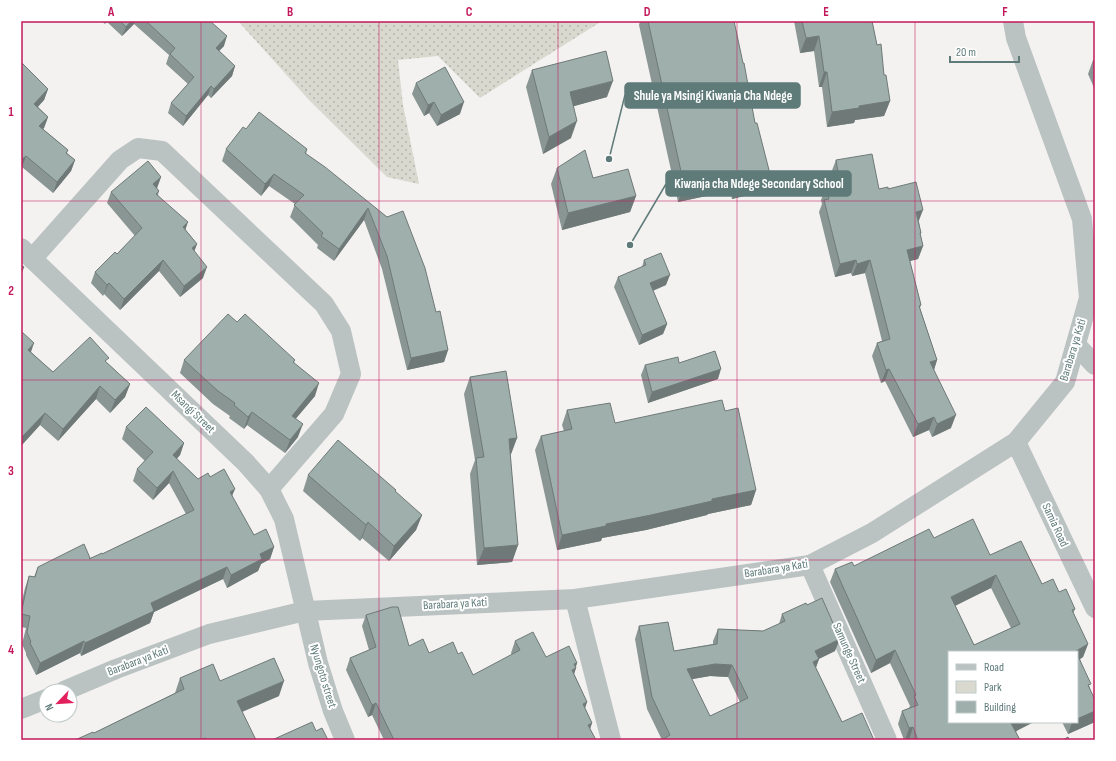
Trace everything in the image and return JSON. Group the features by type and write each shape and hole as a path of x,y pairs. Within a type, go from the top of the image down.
{"street":[{"name":"Barabara ya Kati","path":"78,685 209,634 305,611 575,599 810,565 872,533 1016,442 1065,382 1089,298 1082,219 1016,38 1013,21"},
{"path":"27,254 120,160 138,148 162,151 324,304 341,331 351,374 334,414 269,489"},
{"name":"Msangi Street","path":"27,254 246,463 269,489 284,519 305,611"},
{"path":"1076,345 1095,365"},
{"name":"Samia Road","path":"1016,442 1095,608"},
{"name":"Samunge Street","path":"810,565 887,740"},
{"path":"575,599 611,740"},
{"name":"Nyungoto street","path":"305,611 318,663 333,711 346,740"},
{"path":"21,709 38,702"}],"green space":[{"path":"238,21 602,21 480,98 438,56 398,60 403,105 419,184 387,177 309,100"}],"building":[{"path":"120,21 131,21 126,27"},
{"path":"146,21 210,21 227,36 216,48 235,66 214,89 211,86 186,116 171,103 194,77 170,54 175,48"},
{"path":"648,21 734,21 744,63 755,123 757,123 770,174 738,182 736,174 684,185"},
{"path":"802,21 872,21 877,45 881,44 884,75 886,75 890,101 832,112 827,72 824,72 819,36 806,38"},
{"path":"606,51 613,81 570,92 577,121 549,137 532,70"},
{"path":"21,62 48,89 34,104 48,117 39,126 68,150 66,153 75,160 57,182 26,156 21,160"},
{"path":"445,67 464,102 441,115 434,102 428,105 416,83"},
{"path":"259,112 307,149 305,153 325,167 387,217 403,211 425,268 436,312 440,311 448,350 411,358 387,256 368,208 339,249 321,236 323,233 294,205 304,195 274,174 265,184 226,149 243,127 246,129"},
{"path":"585,150 593,178 628,169 636,196 568,213 557,168"},
{"path":"872,154 879,189 888,187 888,189 916,182 923,210 916,212 923,246 907,250 921,305 919,306 937,360 930,362 956,415 937,424 934,417 918,424 889,369 886,370 877,343 890,339 870,260 857,264 856,260 840,264 824,200 829,199 826,187 840,184 836,160"},
{"path":"148,161 161,177 153,184 159,191 156,194 188,222 183,227 197,244 192,248 207,267 184,286 163,260 124,299 109,283 107,285 95,272 115,252 117,254 142,228 111,192"},
{"path":"661,253 670,275 650,283 667,324 642,335 618,277 646,265 644,260"},
{"path":"228,314 237,322 245,314 295,360 293,362 319,383 292,416 303,424 290,440 252,412 248,417 234,405 235,403 218,391 184,360"},
{"path":"21,331 34,343 28,350 53,372 90,337 109,358 105,361 130,384 115,400 100,386 63,429 45,413 21,438"},
{"path":"715,351 721,369 652,392 645,365 678,357 679,363"},
{"path":"506,371 517,438 509,439 518,545 484,548 476,458 484,457 470,377"},
{"path":"722,400 725,411 738,408 756,490 562,535 541,436 572,429 567,410 610,403 615,423"},
{"path":"146,407 184,443 173,455 198,479 208,473 210,477 224,469 235,489 230,492 254,535 266,529 274,547 260,554 262,559 231,575 227,567 151,603 154,611 85,643 84,641 40,663 30,643 31,642 27,632 30,616 21,614 29,576 35,577 38,567 84,544 90,558 89,559 194,510 173,471 157,488 137,469 153,452 126,427"},
{"path":"338,440 396,490 395,491 422,515 394,546 368,522 366,525 308,475"},
{"path":"973,519 990,555 1021,541 1042,584 1053,579 1059,592 1066,589 1075,609 1072,610 1088,644 1076,651 948,651 948,723 1011,723 1020,740 918,740 913,727 909,728 902,711 918,705 914,696 916,695 895,650 876,660 835,569 852,562 854,566 929,529 934,538","holes":["996,575 1020,624 974,645 951,597"]},
{"path":"822,598 840,639 815,651 819,659 813,662 842,722 862,713 874,740 666,740 665,738 670,735 652,697 639,626 668,622 674,651 717,644 718,629 763,631 785,621 782,614 806,603 807,605","holes":["715,664 732,665 748,698 710,716 687,669"]},
{"path":"392,607 398,607 409,646 423,639 429,653 453,642 458,654 462,652 473,675 520,650 515,641 533,632 546,657 569,646 577,663 574,664 576,668 572,670 587,702 583,704 592,723 588,725 596,740 394,740 376,703 372,705 350,658 376,647 366,615"},
{"path":"1078,656 1091,684 1088,685 1095,700 1095,711 1078,719"},
{"path":"274,658 284,681 237,701 256,740 206,740 205,738 201,740 75,740 93,732 94,733 184,689 180,678 213,664 220,681"},
{"path":"312,722 316,731 322,728 328,740 272,740"}],"place":[{"name":"Shule ya Msingi Kiwanja Cha Ndege","path":"609,159"},
{"name":"Kiwanja cha Ndege Secondary School","path":"630,245"}]}
